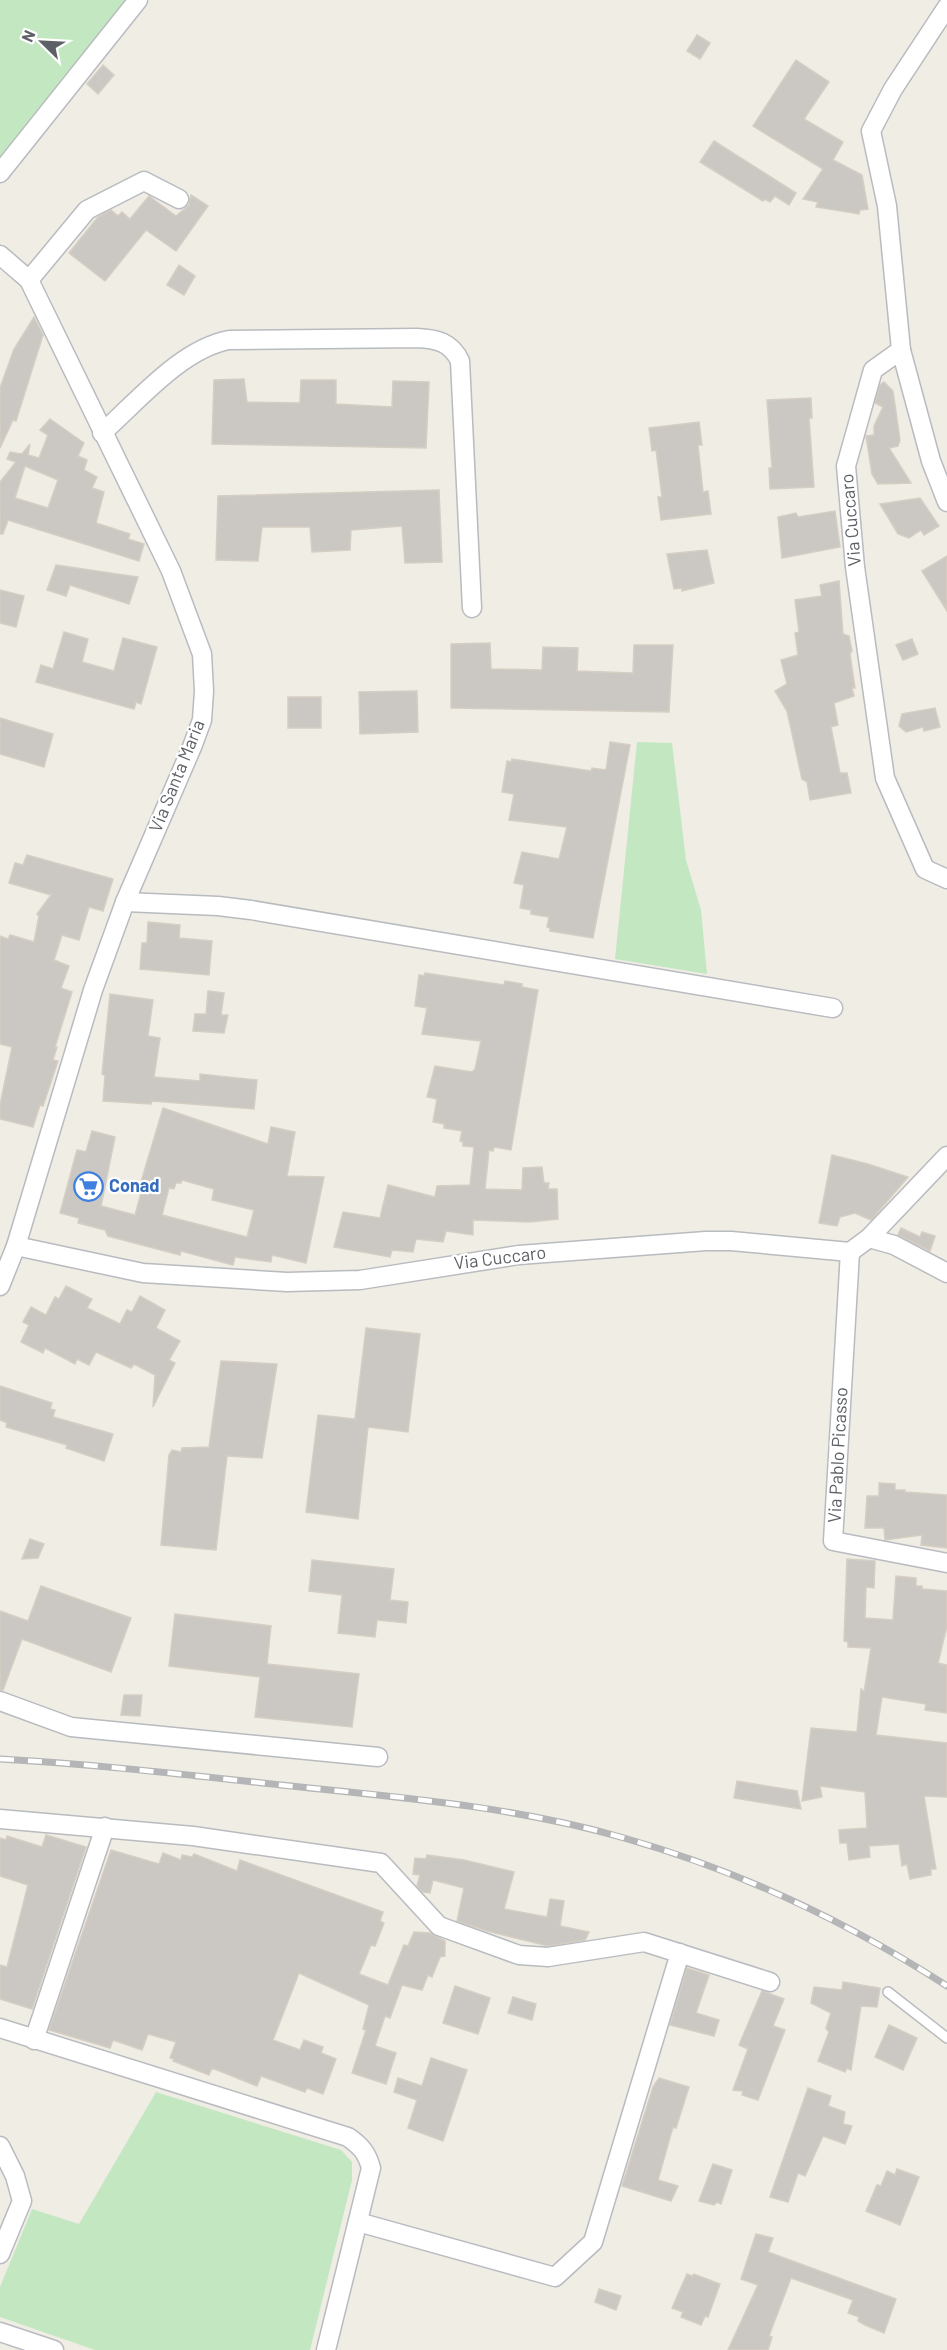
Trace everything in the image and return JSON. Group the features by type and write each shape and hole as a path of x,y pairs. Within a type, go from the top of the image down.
{"street":[{"path":"0,174 138,0"},
{"path":"947,7 893,89 872,131 887,206 901,350 931,461 947,502"},
{"path":"29,280 87,210 144,181 179,199"},
{"name":"Via Santa Maria","path":"0,255 29,280 171,571 202,654 204,672 202,720 125,903 93,990 16,1246 0,1286"},
{"path":"102,433 187,357 215,342 417,338 447,344 454,350 460,361 472,608"},
{"name":"Via Cuccaro","path":"901,350 873,370 846,466 855,567 885,778 926,869 947,879"},
{"path":"125,903 218,906 251,910 832,1008"},
{"path":"850,1252 869,1238 947,1156"},
{"path":"869,1238 894,1245 947,1273"},
{"name":"Via Cuccaro","path":"16,1246 143,1273 287,1282 360,1280 519,1255 706,1241 731,1241 850,1252"},
{"name":"Via Pablo Picasso","path":"850,1252 833,1541 947,1563"},
{"path":"0,1701 71,1727 378,1757"},
{"path":"0,1819 193,1836 381,1863 439,1926 519,1955 548,1956 644,1942 770,1982"},
{"path":"34,2040 105,1827"},
{"path":"358,2222 555,2277 593,2242 680,1953"},
{"path":"0,2028 348,2137 364,2150 371,2168 326,2350"},
{"path":"0,2146 15,2176 21,2200 0,2254"},
{"path":"0,2332 54,2350"}],"lane":[{"path":"888,1992 947,2038"}],"green space":[{"path":"0,0 131,0 0,163"},
{"path":"637,742 672,743 686,860 701,910 707,974 615,959"},
{"path":"156,2092 341,2150 352,2162 352,2180 310,2350 95,2350 0,2317 0,2287 32,2209 79,2224"}],"building":[{"path":"697,35 710,43 700,59 687,51"},
{"path":"796,60 829,82 804,119 843,142 833,160 862,175 868,209 860,210 859,214 816,207 818,202 803,199 823,169 753,126"},
{"path":"103,65 114,75 98,94 87,84"},
{"path":"714,141 796,193 789,205 775,196 770,202 765,199 763,201 700,162"},
{"path":"191,195 208,206 176,251 146,230 105,281 69,253 98,217 111,210 118,216 122,212 130,219 149,196 176,216 189,205"},
{"path":"179,265 195,276 184,295 167,285"},
{"path":"34,317 43,335 16,421 13,420 0,448 0,388 14,349"},
{"path":"244,379 247,402 300,403 301,380 336,380 336,404 392,407 393,381 429,382 426,448 212,444 214,380"},
{"path":"884,382 893,391 900,440 898,446 889,448 911,483 878,484 872,474 866,436 874,435 874,426 883,407 875,403 880,385"},
{"path":"811,398 812,418 809,418 814,487 770,489 769,468 772,468 767,400"},
{"path":"50,419 84,443 78,456 87,460 84,470 97,477 92,488 104,492 96,523 130,534 128,539 144,544 139,561 8,520 3,534 0,534 0,482 16,462 7,459 10,452 22,454 30,444 28,455 39,458 48,435 40,430","holes":["25,466 58,480 48,508 15,498"]},
{"path":"699,422 702,445 698,445 703,492 708,491 711,514 661,520 658,497 662,497 656,450 652,451 649,428"},
{"path":"439,490 442,562 405,563 402,526 351,530 350,550 312,552 310,527 262,527 258,561 216,560 218,496"},
{"path":"920,498 939,526 924,535 921,530 909,538 898,534 880,504"},
{"path":"835,511 840,547 782,558 778,517 796,513 798,517"},
{"path":"707,550 714,583 682,591 682,588 674,589 667,554"},
{"path":"947,556 947,611 922,571"},
{"path":"56,565 138,577 129,604 70,585 66,596 47,590"},
{"path":"839,581 843,634 849,636 855,688 852,688 854,696 834,703 838,725 831,727 840,773 847,773 851,793 810,800 807,782 802,779 787,711 775,691 787,684 781,660 798,655 795,633 799,632 795,600 822,596 820,585"},
{"path":"0,590 24,596 16,627 0,623"},
{"path":"64,632 88,639 82,662 114,671 123,638 157,647 141,704 136,702 134,709 36,682 41,665 53,669"},
{"path":"912,639 918,654 903,660 896,645"},
{"path":"490,643 491,669 542,670 543,647 578,648 577,671 633,673 634,645 673,645 669,712 451,708 451,644"},
{"path":"417,691 418,732 360,734 359,692"},
{"path":"288,697 321,697 321,728 288,728"},
{"path":"935,708 940,727 924,731 923,727 906,732 899,726 902,714"},
{"path":"0,718 53,734 44,767 0,754"},
{"path":"610,742 630,745 593,938 550,931 547,927 549,917 531,914 531,910 520,908 524,885 514,883 522,852 559,859 567,827 509,820 514,794 502,792 507,761 511,762 512,759 591,771 592,768 606,770"},
{"path":"27,855 113,879 103,911 89,907 79,940 62,935 54,960 69,966 61,988 72,992 55,1047 57,1047 53,1060 58,1061 43,1106 40,1105 33,1127 0,1119 0,1105 12,1047 0,1044 0,936 8,939 10,935 34,942 39,916 37,914 51,895 9,883 15,863 23,865"},
{"path":"148,922 180,925 179,938 212,941 209,975 140,969 142,943 147,943"},
{"path":"425,973 504,985 505,981 538,990 511,1150 494,1147 493,1151 489,1150 485,1189 522,1190 523,1168 542,1167 544,1183 549,1183 548,1189 557,1189 558,1219 530,1222 473,1220 473,1235 446,1231 443,1242 416,1239 413,1252 392,1250 390,1257 334,1247 343,1212 380,1218 388,1185 435,1197 437,1186 470,1185 474,1147 463,1146 463,1142 460,1141 462,1131 444,1128 444,1124 433,1122 437,1099 427,1097 435,1066 472,1072 475,1069 481,1041 422,1034 427,1008 415,1006 419,975 424,976"},
{"path":"208,991 224,993 221,1015 228,1015 224,1033 193,1031 195,1014 206,1014"},
{"path":"110,994 153,1000 148,1036 160,1038 154,1077 200,1081 200,1074 257,1080 254,1109 152,1101 151,1104 103,1101 105,1076 102,1074"},
{"path":"163,1108 268,1144 271,1127 295,1132 287,1176 324,1177 306,1263 272,1255 271,1262 235,1257 233,1265 181,1251 180,1255 108,1236 105,1230 78,1223 79,1218 60,1213 77,1150 86,1152 92,1131 115,1137 101,1206 135,1215 144,1182 141,1182","holes":["182,1180 214,1189 212,1200 254,1210 247,1237 162,1215 169,1188 174,1189 176,1183 181,1183"]},
{"path":"832,1155 908,1177 871,1220 855,1213 840,1217 837,1226 819,1223"},
{"path":"901,1228 920,1237 922,1232 935,1236 930,1251 898,1235"},
{"path":"66,1286 92,1299 87,1308 120,1324 127,1310 132,1312 140,1296 165,1310 156,1328 180,1341 169,1360 175,1363 153,1407 155,1375 134,1364 131,1368 96,1352 89,1365 77,1359 75,1364 45,1348 43,1353 21,1342 29,1325 23,1322 31,1307 46,1315 55,1297 59,1299"},
{"path":"366,1328 420,1334 408,1432 368,1427 358,1519 306,1512 318,1415 355,1419"},
{"path":"221,1361 277,1364 262,1458 227,1456 216,1550 161,1545 169,1455 172,1450 181,1452 182,1448 209,1447"},
{"path":"0,1386 52,1403 50,1409 55,1410 53,1417 113,1434 104,1461 66,1448 67,1445 6,1427 7,1423 0,1420"},
{"path":"879,1483 895,1484 895,1490 905,1490 905,1492 947,1495 947,1548 921,1545 922,1535 885,1540 884,1528 865,1528 867,1496 879,1496"},
{"path":"30,1539 44,1544 38,1558 22,1559"},
{"path":"847,1559 875,1561 874,1588 866,1587 865,1618 893,1620 896,1576 916,1578 916,1586 922,1586 922,1589 947,1591 947,1626 938,1663 947,1665 947,1713 925,1710 926,1704 882,1697 876,1735 947,1743 947,1797 924,1796 936,1869 931,1869 931,1875 910,1879 907,1864 902,1866 899,1844 869,1846 870,1857 849,1860 847,1843 840,1843 839,1830 867,1828 865,1792 820,1786 822,1797 802,1801 811,1728 857,1732 861,1689 864,1692 871,1648 848,1647 848,1642 844,1641"},
{"path":"312,1560 394,1569 390,1600 408,1602 406,1623 377,1620 375,1637 338,1633 342,1595 309,1591"},
{"path":"41,1586 131,1618 111,1672 22,1639 3,1690 0,1690 0,1611 28,1621"},
{"path":"175,1614 271,1626 267,1664 359,1674 352,1727 255,1717 260,1677 169,1666"},
{"path":"124,1695 142,1695 140,1716 121,1715"},
{"path":"737,1781 797,1791 801,1809 734,1798"},
{"path":"46,1835 86,1847 32,2009 0,1999 0,1965 7,1967 28,1885 0,1876 0,1838 6,1840 7,1836 42,1847"},
{"path":"111,1850 159,1864 163,1853 181,1860 182,1855 192,1857 194,1854 237,1871 240,1860 383,1912 380,1921 384,1923 375,1946 371,1945 359,1974 388,1985 404,1945 408,1946 414,1932 430,1933 445,1941 445,1956 440,1957 432,1977 428,1975 422,1990 402,1985 390,2018 385,2016 375,2046 396,2053 386,2084 352,2073 366,2030 363,2029 369,2005 299,1973 273,2040 300,2050 304,2040 323,2047 321,2053 336,2059 323,2094 307,2088 305,2092 261,2076 257,2086 212,2068 209,2075 170,2058 176,2042 148,2034 142,2050 113,2040 110,2048 49,2030"},
{"path":"427,1855 464,1860 514,1872 504,1909 547,1917 550,1899 564,1901 560,1926 589,1932 585,1940 548,1946 457,1921 464,1888 433,1880 430,1893 423,1892 417,1886 420,1875 413,1874 415,1858 426,1859"},
{"path":"687,1968 709,1975 696,2013 719,2020 714,2036 670,2025"},
{"path":"843,1982 880,1988 877,2007 861,2006 851,2070 847,2068 845,2072 818,2061 829,2032 826,2028 831,2013 811,2003 814,1987 842,1990"},
{"path":"455,1986 490,1998 478,2034 443,2023"},
{"path":"762,1991 784,1999 773,2026 785,2030 758,2100 742,2095 743,2091 733,2090 748,2049 739,2045"},
{"path":"513,1997 536,2004 532,2020 508,2013"},
{"path":"889,2025 917,2038 903,2070 875,2057"},
{"path":"431,2058 467,2070 443,2141 408,2128 417,2100 394,2092 398,2078 422,2086"},
{"path":"659,2078 689,2087 676,2128 673,2127 658,2180 678,2186 671,2201 622,2186 653,2087"},
{"path":"808,2088 831,2096 828,2106 845,2112 843,2124 852,2126 845,2144 823,2136 805,2176 798,2173 788,2202 770,2197"},
{"path":"713,2164 732,2170 721,2204 717,2202 714,2205 699,2201"},
{"path":"897,2169 919,2177 900,2225 866,2211 877,2185 881,2186 887,2171 895,2175"},
{"path":"756,2234 773,2238 768,2252 896,2299 884,2333 865,2325 858,2321 859,2317 848,2313 853,2300 791,2278 769,2336 772,2337 768,2350 728,2350 758,2285 741,2279"},
{"path":"687,2274 692,2276 694,2274 720,2284 708,2317 705,2316 701,2325 681,2317 683,2312 672,2308"},
{"path":"599,2289 621,2296 616,2310 595,2302"}],"railway":[{"path":"0,1759 141,1770 454,1804 582,1827 666,1851 750,1882 871,1940 947,1986"}],"place":[{"name":"Conad","path":"88,1186"}]}
